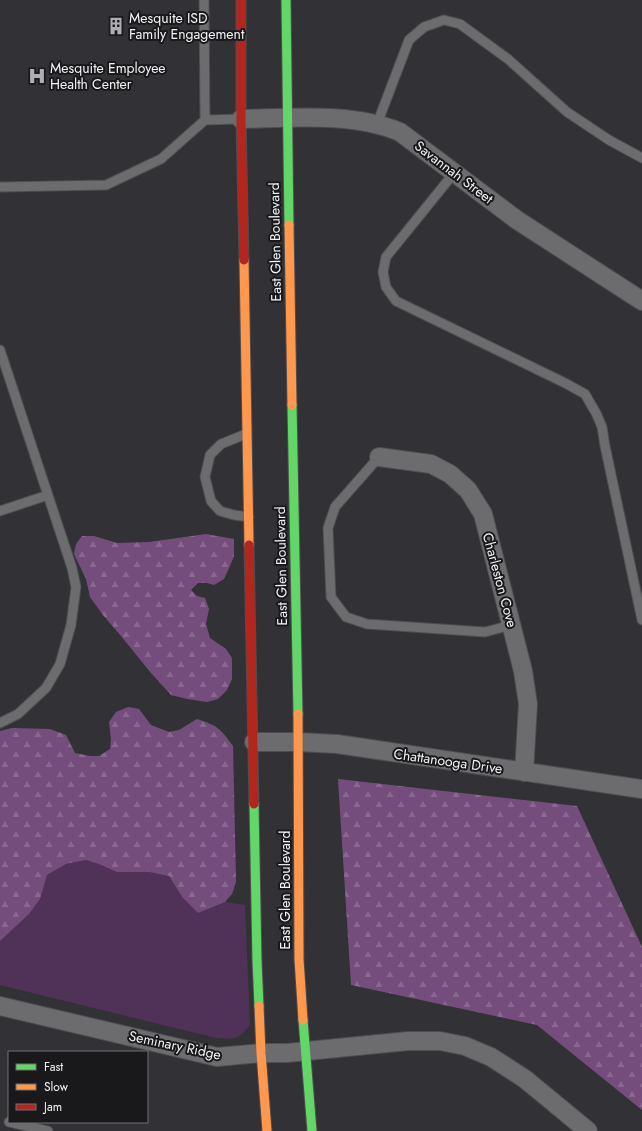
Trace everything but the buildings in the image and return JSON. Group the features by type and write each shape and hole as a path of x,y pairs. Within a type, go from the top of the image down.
{"main road":[{"name":"East Glen Boulevard","path":"241,0 241,120 257,961 261,1053 267,1131"},
{"name":"East Glen Boulevard","path":"286,0 298,742 299,959 312,1131"}],"street":[{"name":"Savannah Street","path":"241,120 287,118 359,120 386,126 400,132 517,220 642,301"},
{"name":"Charleston Cove","path":"379,457 431,464 450,474 468,490 483,514 523,671 528,704 524,772"},
{"name":"Chattanooga Drive","path":"254,742 337,744 642,789"},
{"name":"Seminary Ridge","path":"0,1006 217,1057 261,1053 287,1053 408,1041 440,1041 465,1046 525,1078 588,1131"}],"lane":[{"path":"204,0 205,120"},
{"path":"377,124 409,40 424,27 444,20 460,24 508,60 567,112 609,140 642,158"},
{"path":"0,187 106,184 161,159 205,120 241,120"},
{"path":"454,173 386,258 383,272 386,287 396,301 585,394 602,427 642,620"},
{"path":"0,350 72,568 76,587 71,625 60,664 46,688 18,714 0,723"},
{"path":"247,433 221,444 210,455 205,477 211,501 220,511 249,517"},
{"path":"379,457 335,507 328,528 331,597 346,617 367,624 486,632 511,624"},
{"path":"0,512 48,495"},
{"path":"13,1123 48,1131"}],"shaded area":[{"path":"86,860 134,872 149,872 169,876 183,898 198,913 225,902 245,905 250,1025 242,1034 232,1039 216,1038 0,985 0,941 29,914 40,899 47,875 66,864"}],"green space":[{"path":"206,534 234,539 234,556 224,579 214,585 198,583 191,590 197,596 205,598 209,609 206,624 210,638 226,649 232,658 232,679 227,690 218,699 207,702 171,695 151,673 90,597 86,579 74,554 76,544 82,536 94,536 117,543 149,542"},
{"path":"128,707 139,709 151,725 169,732 179,730 197,719 204,721 218,728 233,746 236,882 232,894 225,902 198,913 183,898 169,876 149,872 117,872 86,860 66,864 47,875 40,899 29,914 0,941 0,731 12,728 50,729 66,735 75,753 99,756 110,749 111,739 109,722 116,712"},
{"path":"338,779 577,806 642,947 642,1110 537,1025 351,985"}],"traffic: fast":[{"path":"286,0 289,225"},
{"path":"292,405 298,714"},
{"path":"254,804 259,1006"},
{"path":"303,1020 312,1131"}],"traffic: slow":[{"path":"289,225 292,405"},
{"path":"244,260 249,545"},
{"path":"298,714 299,959 303,1020"},
{"path":"259,1006 267,1131"}],"traffic: jam":[{"path":"241,0 241,119 244,260"},
{"path":"249,545 254,804"}],"place":[{"name":"Mesquite ISD Family Engagement","path":"116,26"},
{"name":"Mesquite Employee Health Center","path":"37,76"}]}
